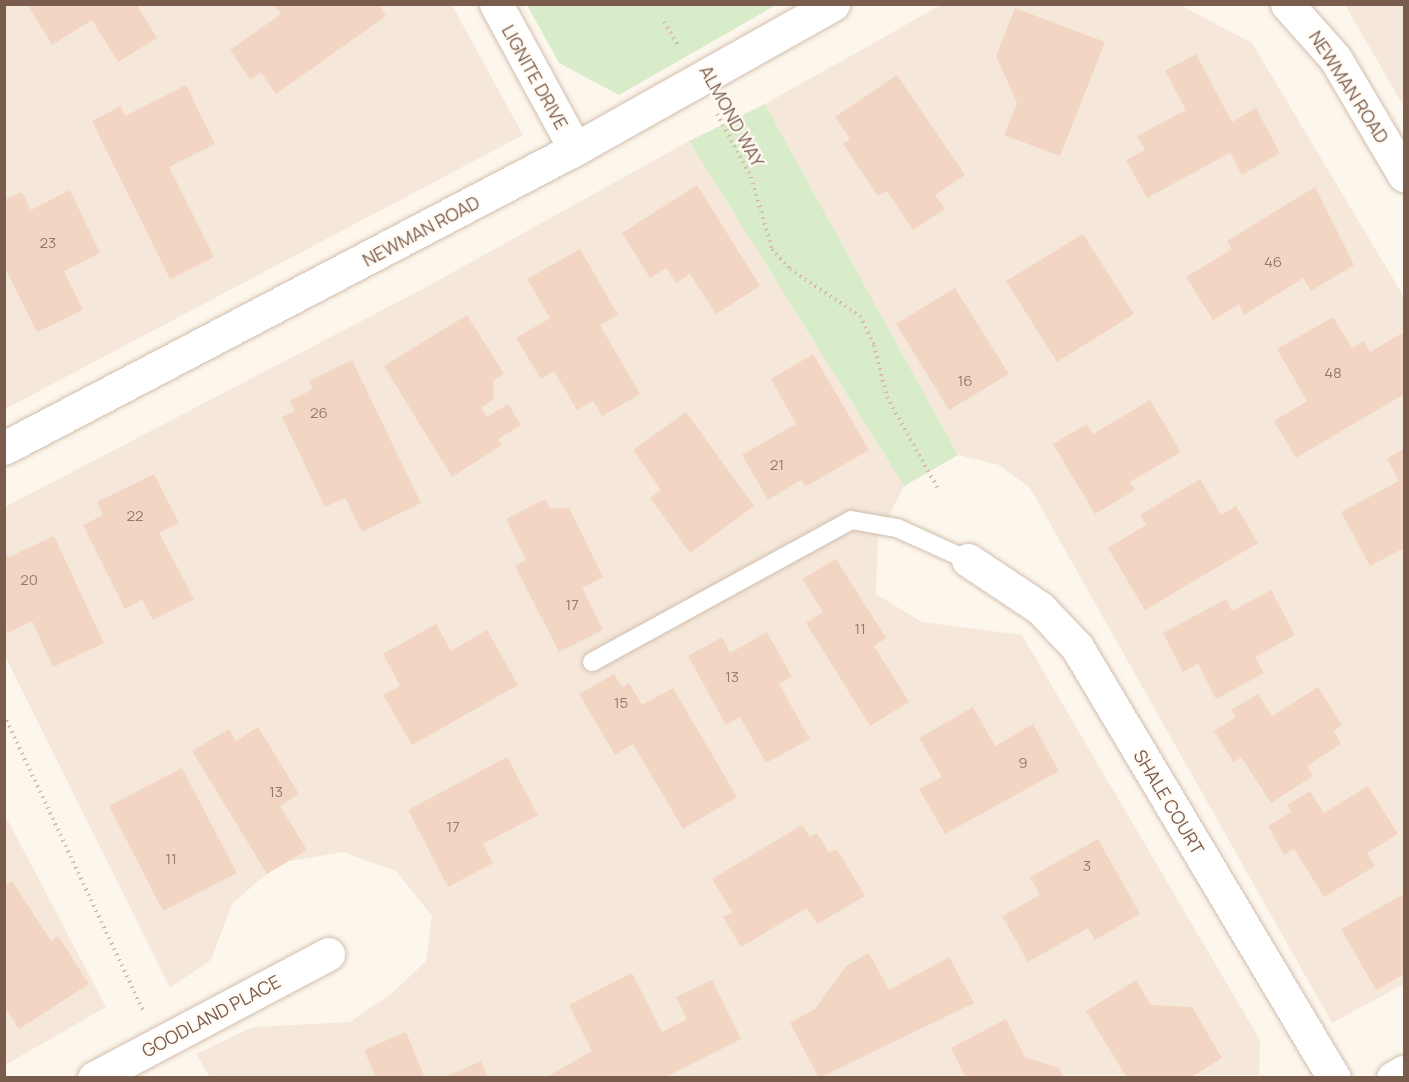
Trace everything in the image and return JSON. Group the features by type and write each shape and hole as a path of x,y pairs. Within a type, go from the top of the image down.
{"street":[{"name":"LIGNITE DRIVE","path":"496,4 575,149"},
{"name":"NEWMAN ROAD","path":"4,448 575,149 833,4"},
{"name":"NEWMAN ROAD","path":"1287,4 1335,58 1404,175"},
{"name":"SHALE COURT","path":"968,560 1046,613 1077,647 1334,1077"},
{"name":"GOODLAND PLACE","path":"94,1077 328,954"},
{"path":"1393,1077 1404,1072"}],"lane":[{"path":"592,662 851,520 897,528 968,560"}],"path":[{"name":"ALMOND WAY","path":"664,22 751,177 772,249 790,269 860,316 887,397 938,489"},
{"path":"4,715 64,834 100,928 160,1042"}],"shaded area":[{"path":"5,5 452,5 523,135 5,409"},
{"path":"941,5 1180,5 1252,43 1404,297 1404,984 1332,1023 1030,488 999,465 958,455 765,104"},
{"path":"1345,5 1404,5 1404,107"},
{"path":"689,141 904,486 878,537 876,594 922,622 1022,635 1260,1040 1259,1075 210,1077 196,1054 253,1027 350,1022 392,993 426,961 432,916 396,871 343,852 279,863 232,904 211,960 170,988 5,656 5,507 419,291"},
{"path":"4,813 106,1007 5,1065 4,1065"}],"green space":[{"path":"527,5 776,5 619,95 559,63"},
{"path":"765,104 958,455 904,486 689,141"}],"building":[{"path":"27,4 136,4 157,38 118,62 92,20 52,45"},
{"path":"274,4 378,4 386,16 276,94 261,73 250,79 230,50 281,14"},
{"path":"1015,8 1105,42 1060,156 1004,135 1017,103 996,56"},
{"path":"1196,54 1232,122 1256,108 1280,153 1242,175 1230,153 1147,198 1126,160 1145,150 1137,136 1186,110 1165,71"},
{"path":"897,75 965,175 935,195 945,209 913,230 887,191 878,196 843,144 850,139 835,117"},
{"path":"186,85 215,144 169,167 214,257 170,279 92,121 121,106 125,116"},
{"path":"697,185 760,286 716,314 690,274 676,283 666,268 650,278 622,233"},
{"path":"1315,187 1354,265 1311,291 1303,278 1244,315 1239,304 1213,320 1186,277 1232,249 1227,241"},
{"path":"70,190 100,253 64,271 83,310 37,332 4,266 4,200 22,192 31,210"},
{"path":"1083,234 1134,314 1057,362 1006,281"},
{"path":"580,249 618,315 600,325 640,394 602,416 593,401 577,410 554,371 541,379 516,338 550,318 527,279"},
{"path":"955,288 1009,374 949,410 896,324"},
{"path":"467,315 504,374 493,381 494,399 481,408 487,417 508,404 521,425 498,439 502,445 452,477 384,366"},
{"path":"1333,317 1352,348 1364,341 1370,352 1404,332 1404,394 1296,458 1274,421 1307,401 1277,349"},
{"path":"813,354 869,450 805,487 801,480 768,500 742,455 796,424 771,379"},
{"path":"352,360 421,503 362,532 345,498 325,507 282,417 295,411 290,401 313,389 309,381"},
{"path":"1150,400 1181,452 1130,482 1135,490 1095,514 1053,444 1087,424 1093,434"},
{"path":"686,412 754,506 690,553 650,498 661,490 633,450"},
{"path":"1404,449 1404,548 1370,566 1341,512 1399,481 1387,458"},
{"path":"154,474 179,523 159,533 194,599 153,620 142,600 125,609 83,525 103,515 97,502"},
{"path":"1200,479 1221,515 1236,506 1258,543 1145,610 1108,548 1146,525 1140,515"},
{"path":"545,499 550,508 569,508 603,577 582,588 603,630 559,652 515,566 526,560 506,519"},
{"path":"54,536 104,643 53,667 32,621 8,633 4,625 4,552 9,557"},
{"path":"836,559 886,638 874,646 909,702 870,726 806,623 823,612 802,579"},
{"path":"1271,590 1295,635 1255,657 1264,673 1216,699 1198,664 1183,672 1163,633 1226,599 1232,611"},
{"path":"436,624 451,651 487,630 518,685 412,745 383,695 400,686 383,654"},
{"path":"767,632 792,677 779,684 810,739 766,763 740,717 726,725 688,656 722,637 730,653"},
{"path":"614,674 622,687 629,683 642,705 673,688 737,797 683,829 633,744 615,755 579,694"},
{"path":"1318,687 1342,725 1334,731 1341,744 1307,766 1313,776 1271,803 1241,757 1234,763 1214,731 1236,717 1231,710 1258,694 1272,716"},
{"path":"973,707 995,746 1033,724 1059,771 945,834 919,789 942,777 919,738"},
{"path":"258,727 299,794 280,806 307,850 267,874 192,751 229,729 236,741"},
{"path":"507,757 538,815 483,844 493,863 448,887 408,810"},
{"path":"182,768 237,873 163,911 109,806"},
{"path":"1368,786 1398,834 1367,853 1375,866 1324,897 1294,849 1284,855 1268,826 1291,812 1287,805 1310,791 1324,813"},
{"path":"802,825 810,837 817,833 829,853 837,849 865,896 817,924 807,908 741,947 723,917 732,912 712,879"},
{"path":"1098,839 1140,914 1095,940 1088,928 1028,962 1002,916 1040,895 1030,877"},
{"path":"12,881 51,941 58,936 89,984 19,1029 4,1006 4,886"},
{"path":"1404,894 1404,974 1376,990 1341,929"},
{"path":"869,953 889,990 949,957 974,1003 819,1078 790,1023 815,1009 846,966"},
{"path":"632,973 662,1032 687,1019 676,997 712,980 741,1039 664,1078 545,1078 592,1051 569,1005"},
{"path":"1136,980 1151,1005 1192,1007 1222,1058 1190,1078 1127,1078 1086,1011"},
{"path":"1006,1019 1025,1057 1059,1068 1064,1078 966,1078 951,1048"},
{"path":"406,1032 425,1078 376,1078 364,1050"},
{"path":"481,1061 488,1078 443,1078"}]}
